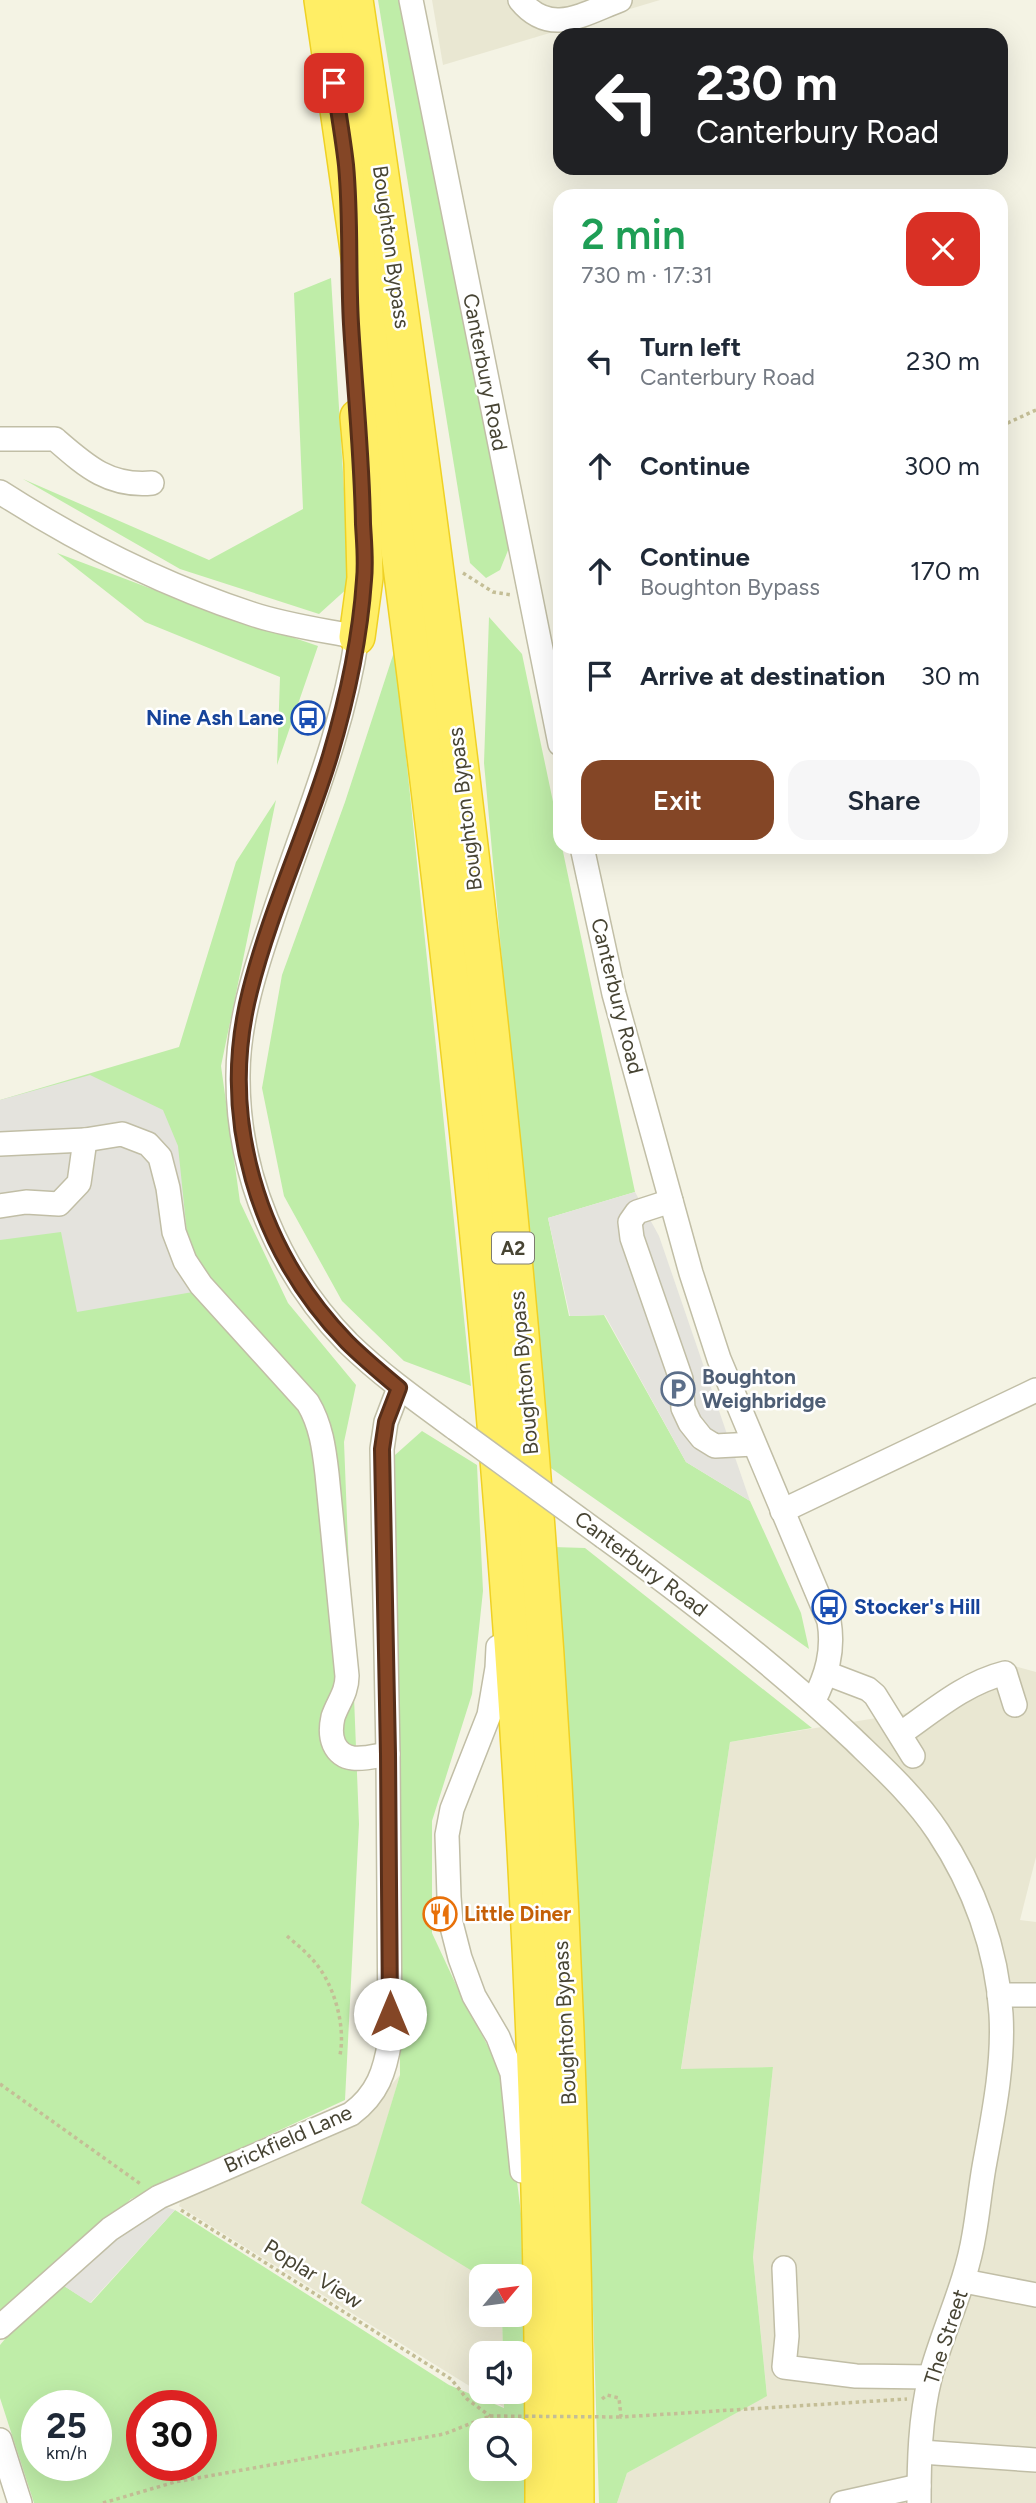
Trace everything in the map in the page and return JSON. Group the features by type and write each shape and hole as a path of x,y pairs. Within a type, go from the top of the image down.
{"highway":[{"name":"Boughton Bypass","path":"322,0 408,619 481,1266 503,1532 528,1917 540,2257 543,2503"},
{"name":"Boughton Bypass","path":"355,0 453,704 525,1379 546,1659 563,1964 574,2271 576,2503"},
{"path":"346,166 351,324 363,489 365,578 357,637"}],"street":[{"name":"Canterbury Road","path":"411,0 553,709"},
{"path":"520,0 536,17 548,20 565,20 620,0"},
{"path":"0,439 55,439 105,478 135,485 152,482"},
{"path":"0,492 50,524 171,584 254,615 357,637"},
{"name":"Canterbury Road","path":"357,637 352,673 330,757 269,926 250,993 238,1074 240,1120 250,1174 262,1208 293,1271 308,1294 347,1341 399,1388 604,1536 720,1624 813,1702 826,1673 831,1642 829,1621 719,1359 691,1273 614,994 584,854"},
{"path":"0,1144 85,1140 122,1134 148,1144 160,1157 174,1232 185,1261 201,1285 312,1409 324,1447 347,1676 346,1690 332,1719 332,1737 338,1751 345,1757 353,1759 388,1754"},
{"path":"0,1206 26,1202 60,1204 79,1183 85,1140"},
{"path":"671,1201 637,1212 630,1222 632,1238 681,1379 683,1408 702,1438 715,1446 754,1444"},
{"name":"Brickfield Lane","path":"0,2327 110,2229 159,2197 351,2114 364,2104 381,2080 390,2040 382,1449 386,1422 399,1388"},
{"path":"782,1511 1036,1390"},
{"path":"503,1532 494,1693 483,1736 452,1809 447,1835 449,1897 451,1923 460,1958 474,1996 498,2037 512,2073 522,2170 540,2257"},
{"path":"826,1673 871,1692 913,1756"},
{"path":"900,1734 968,1686 987,1677 1005,1673 1015,1705"},
{"path":"813,1702 904,1790 938,1832 977,1905 988,1938 999,1994 1036,1995"},
{"name":"The Street","path":"919,2494 929,2388 973,2245 1001,2050 999,1994"},
{"path":"784,2268 787,2336 784,2367 929,2388"},
{"path":"964,2281 1036,2295"},
{"path":"0,2441 20,2503"},
{"path":"921,2452 1036,2460"},
{"path":"842,2503 919,2494"}],"path":[{"path":"1008,423 1036,410"},
{"path":"286,1936 314,1960 337,2001 342,2047 340,2055"},
{"name":"Poplar View","path":"0,2084 159,2197 451,2379 467,2399 489,2416"},
{"path":"103,2503 175,2482 444,2434 489,2416 621,2417 929,2388"},
{"path":"599,2402 607,2395 619,2398 621,2417"},
{"path":"599,2414 599,2427"}],"shaded area":[{"path":"432,0 660,0 567,28 553,28 553,32 443,65"},
{"path":"90,1075 163,1110 178,1146 193,1292 77,1312 61,1232 0,1240 0,1100"},
{"name":"Boughton Weighbridge","path":"635,1192 659,1236 750,1501 686,1462 605,1315 570,1316 548,1218"},
{"path":"1011,1665 1036,1672 1036,1857 1020,1920 1036,1922 1036,2503 617,2503 627,2473 767,2395 753,2257 773,2067 681,2070 730,1742 907,1713"},
{"path":"400,2075 362,2203 469,2266 469,2328 502,2328 503,2341 469,2341 469,2386 179,2206 183,2193 364,2116"},
{"path":"160,2205 175,2210 90,2303 61,2284 116,2233"}],"green space":[{"path":"378,0 405,0 509,548 500,570 486,578 470,563"},
{"path":"331,278 350,586 319,614 180,569 23,479 209,560 303,509 294,293"},
{"path":"57,553 173,597 318,646 277,765 280,677 145,622"},
{"path":"489,617 522,654 553,802 553,854 563,854 635,1192 548,1218 569,1316 604,1315 686,1462 750,1501 801,1613 809,1649 548,1466 484,763"},
{"path":"395,649 471,1386 404,1361 342,1301 284,1196 262,1088 282,975 345,802"},
{"path":"276,800 221,1066 240,1202 288,1303 356,1385 344,1442 359,1824 345,2100 131,2199 0,2313 0,1100 179,1047 236,862"},
{"path":"422,1431 477,1465 483,1591 472,1694 432,1821 432,1933 504,2077 526,2264 469,2264 469,2269 361,2203 400,2075 395,1455"},
{"path":"553,1547 585,1548 812,1728 730,1742 681,2069 773,2067 753,2257 767,2396 627,2473 617,2503 599,2503 592,2278"},
{"path":"175,2210 449,2385 469,2393 469,2404 494,2404 504,2408 504,2404 528,2404 528,2418 469,2418 469,2481 525,2481 524,2503 34,2503 27,2481 112,2481 112,2390 21,2390 21,2463 0,2398 0,2345 37,2301 61,2284 91,2303"},
{"path":"502,2328 529,2328 529,2341 503,2341"}],"place":[{"name":"Nine Ash Lane","path":"308,718"},
{"name":"Boughton Weighbridge","path":"678,1389"},
{"name":"Stocker's Hill","path":"829,1607"},
{"name":"Little Diner","path":"440,1914"}],"route":[{"path":"334,83 346,166 351,324 362,463 365,578 352,673 330,757 269,926 250,993 238,1074 240,1120 250,1174 281,1251 326,1318 365,1359 399,1388 386,1422 382,1449 390,2014"}]}
